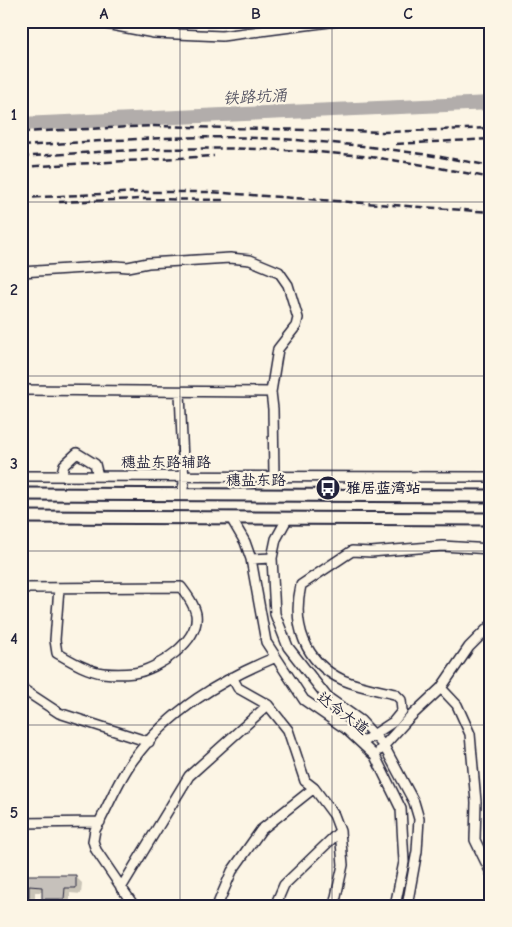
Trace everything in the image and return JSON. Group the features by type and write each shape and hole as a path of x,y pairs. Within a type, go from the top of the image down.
{"main road":[{"name":"穗盐东路","path":"21,494 491,496"},
{"path":"21,517 491,519"}],"street":[{"path":"90,21 154,33 222,36 337,21"},
{"path":"21,272 116,266 128,267 148,263 230,258 269,266 279,272 288,285 298,318 296,326 278,349 271,392 274,409 274,476"},
{"path":"21,390 180,393 271,392"},
{"path":"180,393 183,476 181,494"},
{"path":"61,476 64,465 77,453 95,464 98,476"},
{"name":"穗盐东路辅路","path":"21,476 491,477"},
{"name":"达令大道","path":"230,518 245,542 251,559 266,642 304,700 346,729 375,756 401,809 404,862 395,906"},
{"name":"达令大道","path":"287,518 276,539 272,558 274,614 288,647 327,697 361,721 384,746 414,802 419,818 417,851 407,906"},
{"path":"361,743 392,722 402,711 402,700 395,694 343,680 312,656 302,638 299,622 297,602 301,585 352,550 371,552 442,546 491,549"},
{"path":"251,559 272,558"},
{"path":"21,588 181,587 190,599 196,614 194,627 182,648 166,659 135,673 102,673 75,663 58,653 55,640 59,588"},
{"path":"375,756 409,718 441,688 469,647 491,625"},
{"path":"134,906 96,850 93,841 94,830 132,761 172,716 211,687 276,657"},
{"path":"232,677 238,688 268,705 288,730 303,776 334,815 340,831 343,865 334,906"},
{"path":"21,685 24,690 58,713 149,742"},
{"path":"441,688 457,705 470,734 476,802 475,840 491,873"},
{"path":"121,888 190,776 268,705"},
{"path":"217,906 232,871 261,830 314,788"},
{"path":"21,823 100,822"},
{"path":"275,906 284,885 340,831"}],"building":[{"path":"21,875 76,875 76,888 65,888 64,899 42,899 42,887 29,886 29,897 21,897"}],"waterway":[{"name":"铁路坑涌","path":"21,124 491,103"}],"railway":[{"path":"21,132 153,126 385,132 491,128"},
{"path":"21,146 168,138 257,138 374,148 491,166"},
{"path":"396,144 491,139"},
{"path":"21,157 141,150 261,149 378,158 491,178"},
{"path":"21,167 214,156"},
{"path":"21,198 140,192 209,192 491,212"},
{"path":"59,202 142,199 224,200"}],"place":[{"name":"雅居蓝湾站","path":"328,488"}]}
